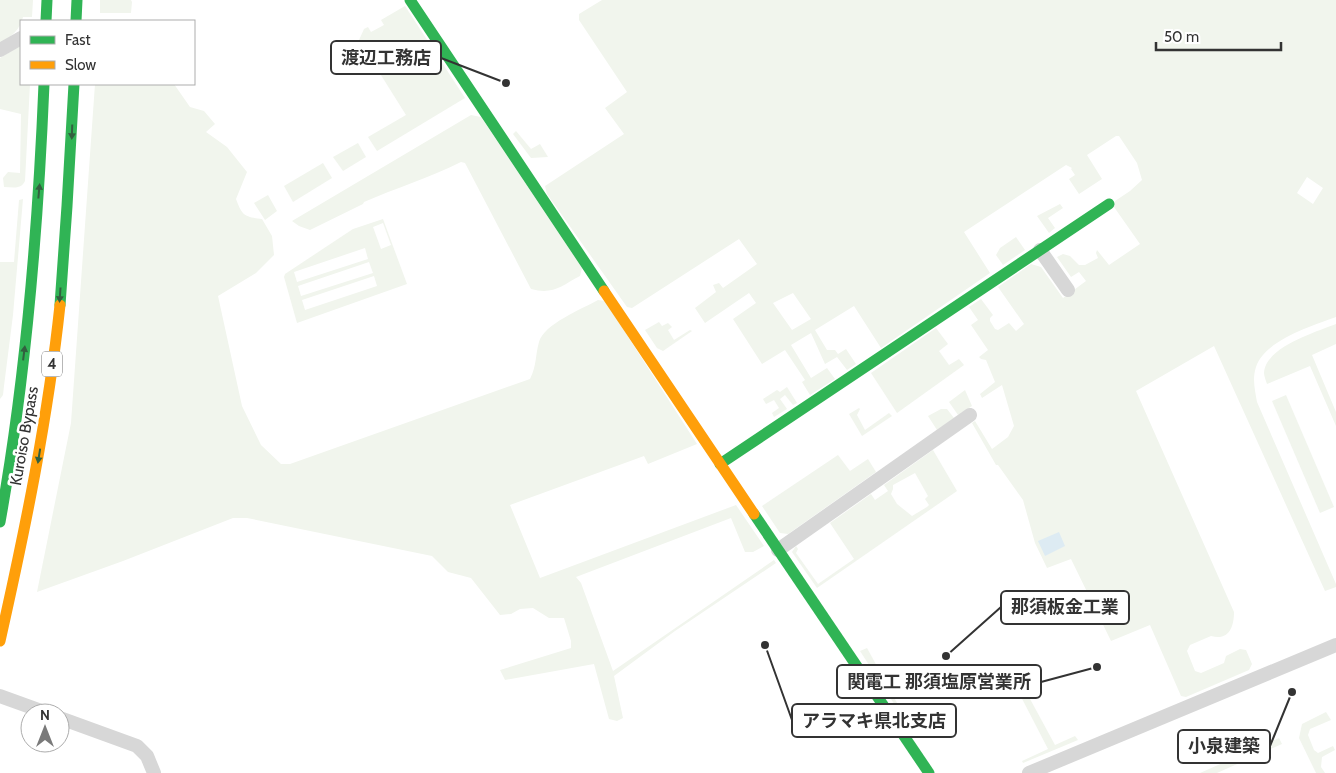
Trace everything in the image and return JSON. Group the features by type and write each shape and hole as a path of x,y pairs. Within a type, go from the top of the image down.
{"main road":[{"path":"46,20 47,0"},
{"path":"76,20 77,0"},
{"path":"410,0 720,464 930,773"},
{"name":"Kuroiso Bypass","path":"0,522 16,422 26,338 42,150 44,85"},
{"name":"Kuroiso Bypass","path":"0,641 37,464 47,406 59,314 74,85"},
{"path":"720,464 1109,204"}],"street":[{"path":"0,50 20,39"},
{"path":"1040,250 1068,290"},
{"path":"778,550 970,415"},
{"path":"1029,773 1336,645"},
{"path":"0,696 20,703"},
{"path":"70,722 137,746 147,756 154,773"}],"shaded area":[{"path":"0,0 33,0 32,17 23,17 20,20 20,26 15,32 0,43"},
{"path":"100,0 131,0 131,13 100,13"},
{"path":"602,0 1336,0 1336,317 1290,335 1269,349 1261,357 1256,367 1254,380 1257,402 1336,587 1325,591 1214,346 1136,391 1234,612 1233,623 1226,635 1211,636 1190,645 1187,651 1195,671 1201,673 1224,663 1226,656 1240,649 1246,650 1252,664 1249,670 1186,697 1181,696 1150,625 1111,641 1071,559 1047,568 1035,543 1023,500 998,465 996,465 972,423 975,421 992,449 1008,437 1014,426 1002,385 982,398 980,394 995,382 986,360 979,357 988,350 971,325 978,320 969,307 981,299 993,315 990,321 995,329 998,330 1009,323 1016,331 1024,324 998,287 1031,264 1041,267 1063,298 1086,281 1079,272 1071,277 1057,257 1063,254 1070,256 1079,265 1085,265 1098,258 1097,250 1109,265 1140,244 1114,207 1115,201 1142,180 1137,163 1119,136 1116,136 1087,155 1102,179 1079,194 1069,179 1075,175 1072,168 1066,165 964,232 990,273 881,348 854,306 815,330 827,350 835,350 838,354 846,349 856,364 847,370 837,357 825,364 811,333 791,345 811,378 827,368 835,379 810,395 802,382 805,380 785,350 762,364 733,319 756,303 749,293 705,323 695,308 716,292 713,285 719,283 723,288 757,264 739,239 632,308 627,307 547,194 545,186 624,134 605,108 627,92 579,20 579,14","holes":["1307,177 1323,188 1313,204 1297,193","793,293 811,319 792,330 773,303"]},
{"path":"405,6 465,98 377,151 368,137 406,115 359,40 364,29 368,27 371,32 384,25 381,20"},
{"path":"20,46 20,85 30,85 25,181 19,187 4,187 3,178 8,172 20,173 21,114 0,109 0,58"},
{"path":"95,85 175,85 190,107 204,111 215,124 206,132 227,147 247,172 236,199 242,212 247,216 262,219 272,236 274,255 256,273 218,296 242,406 261,445 281,464 290,464 530,379 542,335 564,318 598,300 605,301 697,444 648,464 644,456 510,505 540,578 736,505 764,546 753,552 745,552 731,518 576,577 581,583 613,671 774,560 776,563 675,631 614,676 623,718 617,721 609,719 594,664 505,680 500,670 571,648 571,641 564,618 549,618 533,608 520,609 511,614 500,615 471,578 448,572 432,556 247,518 233,518 37,592 71,423"},
{"path":"471,115 481,117 582,268 580,276 551,290 539,291 531,289 465,163 461,162 364,202 310,230 292,221"},
{"path":"516,131 531,149 540,144 548,157 531,158 513,134"},
{"path":"358,143 366,157 343,171 333,157"},
{"path":"323,163 332,178 293,202 284,186"},
{"path":"268,195 277,211 265,220 254,203"},
{"path":"23,199 13,315 3,395 0,399 0,262 14,262 19,200"},
{"path":"1060,204 1063,208 1048,218 1055,228 1049,233 1037,216"},
{"path":"383,219 407,284 297,323 284,277 285,274 353,229","holes":["383,223 391,245 381,249 373,227","365,248 368,259 297,282 294,272","369,262 373,273 301,296 298,286","374,276 377,286 305,310 302,300"]},
{"path":"1016,237 1025,250 1003,265 996,255 1000,248"},
{"path":"659,322 662,326 668,323 672,327 668,330 674,340 690,330 692,331 663,351 657,348 645,330"},
{"path":"1336,324 1336,344 1312,355 1336,412 1336,426 1310,366 1267,384 1264,373 1267,364 1282,348 1305,336"},
{"path":"936,328 948,344 939,351 949,365 959,359 964,365 897,413 871,373"},
{"path":"787,387 797,403 793,405 785,395 780,399 787,409 774,417 772,413 779,408 774,400 766,404 763,399 777,390 780,392"},
{"path":"965,390 972,406 958,415 949,402"},
{"path":"1286,395 1334,507 1320,513 1272,401"},
{"path":"859,408 857,415 865,430 889,413 892,416 862,436 849,414"},
{"path":"941,409 947,409 954,418 937,430 928,416"},
{"path":"933,450 957,491 817,588 792,552 796,546 798,549 796,553 818,584 854,559 830,523 871,494 875,500 888,491 884,485","holes":["915,473 928,496 925,499 929,505 912,516 897,504 891,494 893,485"]},
{"path":"838,455 850,471 868,459 876,472 788,534 780,533 762,506"},
{"path":"1059,532 1065,546 1045,556 1038,541"},
{"path":"867,648 902,712 900,713 860,651"},
{"path":"1023,686 1055,745 1075,736 1078,740 1023,763 1022,761 1048,749 1017,689"},
{"path":"1326,712 1331,720 1310,729 1308,735 1314,750 1318,753 1333,746 1335,750 1322,757 1321,767 1325,773 1316,773 1299,738 1302,724"},
{"path":"1279,738 1282,744 1217,773 1200,773"}],"traffic: fast":[{"path":"46,20 47,0"},
{"path":"76,20 77,0"},
{"path":"410,0 604,291"},
{"path":"0,522 17,413 30,304 44,85"},
{"path":"60,305 74,85"},
{"path":"720,464 1109,204"},
{"path":"754,514 929,773"}],"traffic: slow":[{"path":"604,291 754,514"},
{"path":"0,641 35,474 49,390 60,305"}],"place":[{"name":"渡辺工務店","path":"506,83"},
{"name":"アラマキ県北支店","path":"765,645"},
{"name":"那須板金工業","path":"946,656"},
{"name":"関電工 那須塩原営業所","path":"1097,667"},
{"name":"小泉建築","path":"1292,692"}]}
